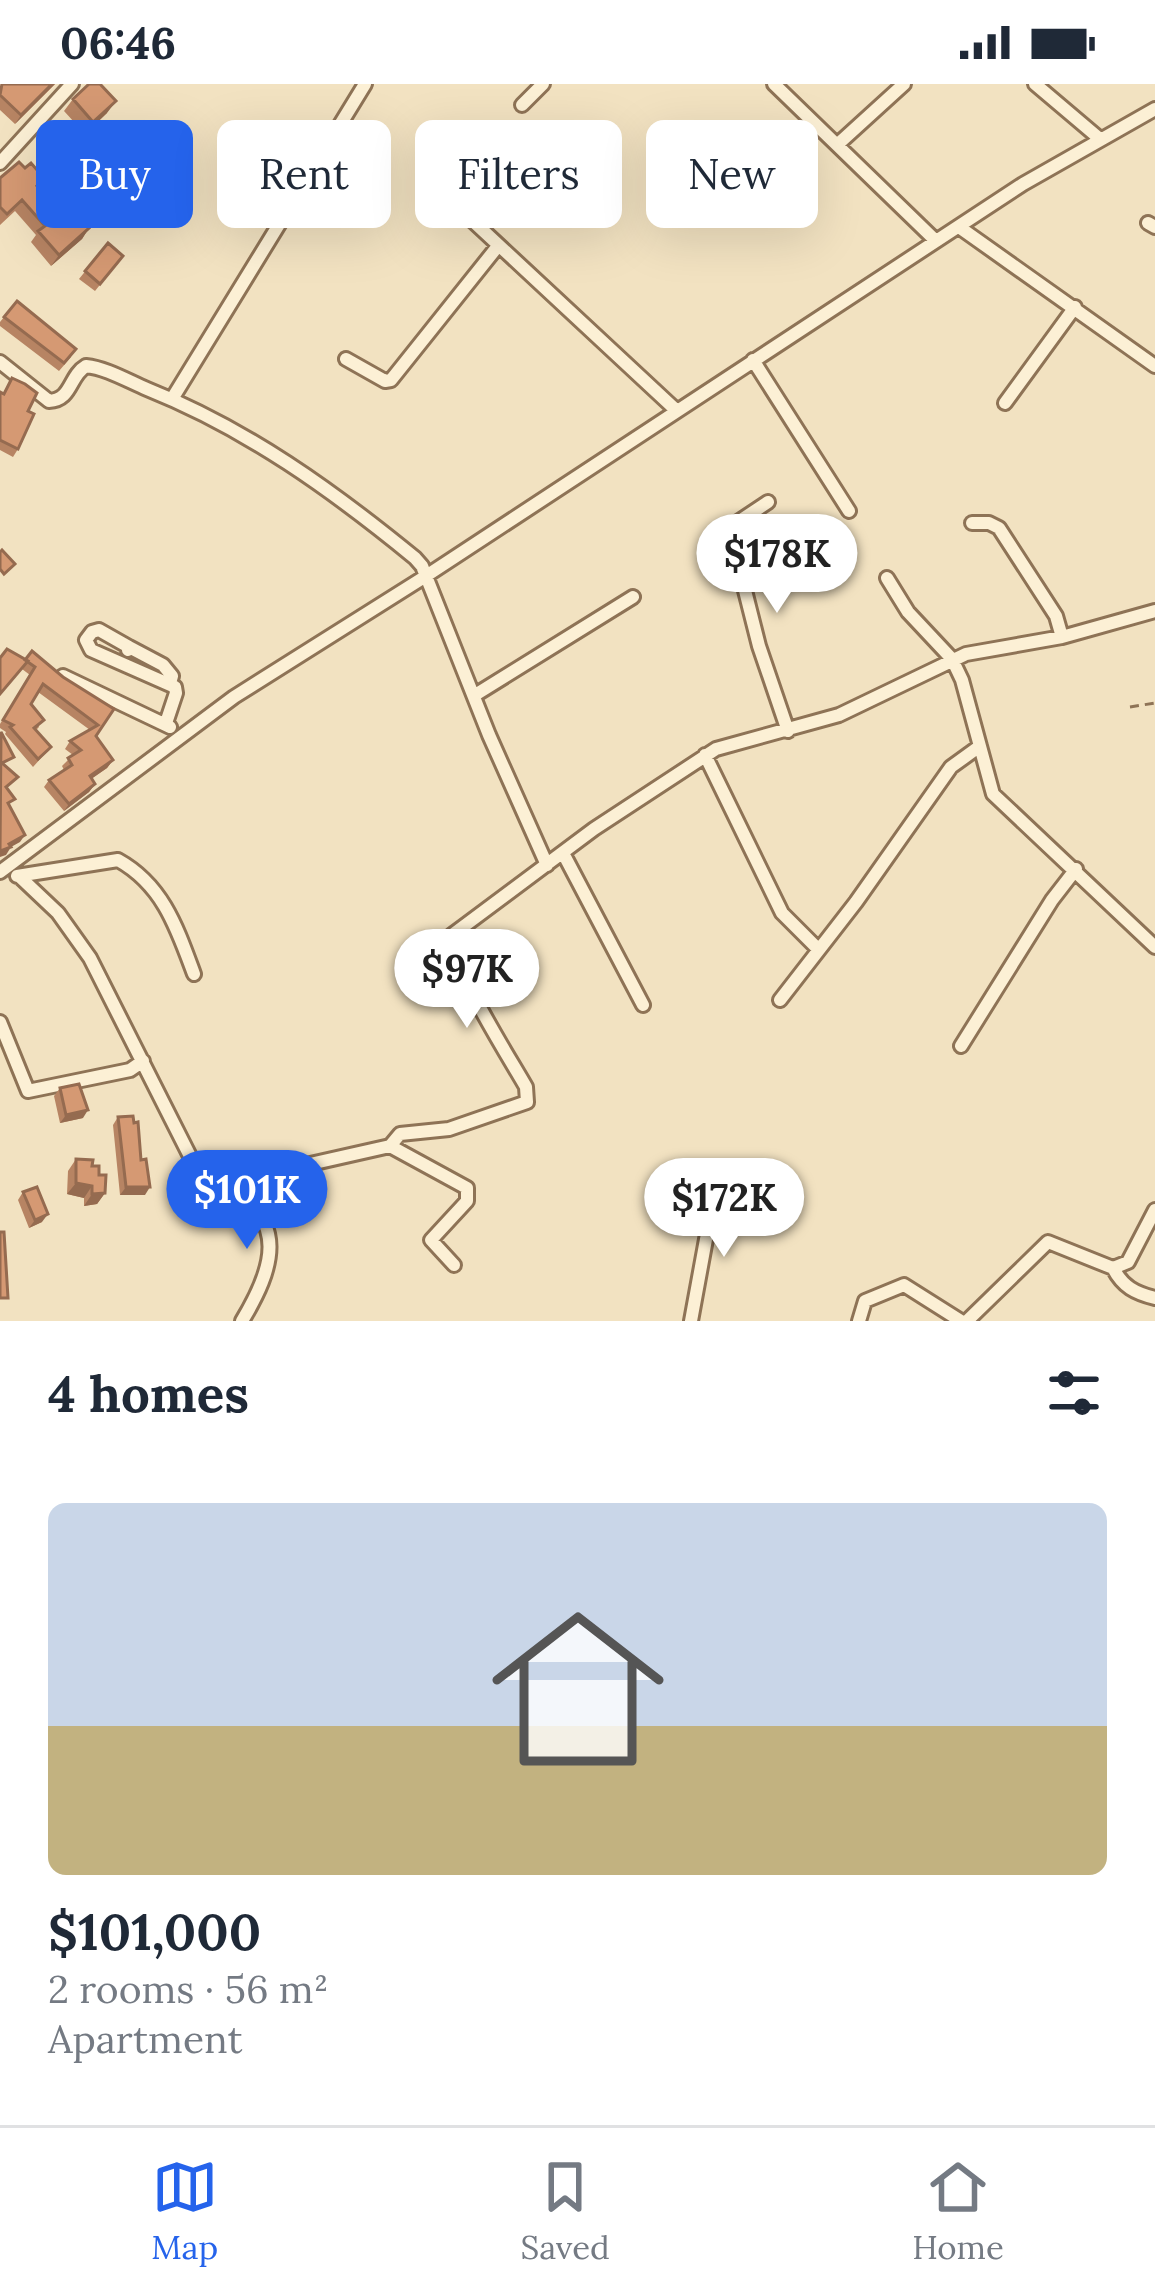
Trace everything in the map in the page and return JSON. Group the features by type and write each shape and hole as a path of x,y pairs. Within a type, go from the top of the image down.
{"street":[{"path":"0,163 72,84"},
{"path":"172,399 365,84"},
{"path":"522,105 543,84"},
{"path":"774,84 936,241"},
{"path":"837,146 904,84"},
{"path":"1035,84 1100,139"},
{"path":"2,872 234,697 936,241 1155,109"},
{"path":"959,227 1155,366"},
{"path":"479,228 676,411"},
{"path":"346,359 391,380 498,246"},
{"path":"1005,403 1075,307"},
{"path":"753,360 849,511"},
{"path":"0,362 50,401 67,394 86,366 172,399 243,433 338,496 415,558 547,865"},
{"path":"768,502 735,524 732,539 788,731"},
{"path":"972,523 999,529 1056,616 1062,638"},
{"path":"887,578 908,612 952,659 977,723 993,794 1154,944"},
{"path":"475,695 633,597"},
{"path":"20,877 58,913 89,958 208,1186 390,1146 400,1133 449,1129 527,1102 526,1087 450,942 452,934 562,854 705,755 736,742 839,715 952,659 1062,638 1155,611"},
{"path":"166,724 176,693 169,670 99,631 88,636 92,650 170,682"},
{"path":"122,662 129,647"},
{"path":"63,676 166,724 176,739"},
{"path":"780,1000 951,766 980,746"},
{"path":"705,755 782,913 818,950"},
{"path":"562,854 643,1005"},
{"path":"2,872 20,877 118,860 154,889 173,916 194,974"},
{"path":"961,1046 1076,869"},
{"path":"0,1022 28,1091 130,1070 143,1061"},
{"path":"390,1146 467,1188 467,1201 430,1240 454,1265"},
{"path":"224,1183 248,1199 265,1228 272,1253 266,1277 242,1321"},
{"path":"1113,1268 1133,1255 1155,1210"},
{"path":"691,1321 709,1223 775,1215"},
{"path":"859,1321 865,1301 904,1285 964,1321 1048,1242 1113,1268 1134,1292 1155,1298"}],"path":[{"path":"1130,707 1155,703"}],"building":[{"path":"2,84 52,84 21,115 0,95"},
{"path":"89,84 100,84 116,101 91,120 73,99"},
{"path":"19,162 25,168 31,163 36,169 36,216 22,200 7,214 0,207 0,178"},
{"path":"42,228 89,228 59,255 38,231"},
{"path":"108,243 123,256 100,284 85,271"},
{"path":"17,301 76,349 64,363 4,317"},
{"path":"12,378 37,393 28,411 34,414 18,449 0,440 0,392 4,394"},
{"path":"2,550 15,564 4,574 0,569"},
{"path":"7,649 28,661 0,694 0,658"},
{"path":"32,651 114,709 96,736 113,760 90,776 95,784 69,804 49,780 72,765 68,758 81,750 70,741 98,725 43,684 31,704 44,720 34,728 51,747 38,759 10,727 13,725 3,720 35,667 25,660"},
{"path":"1,732 14,757 2,763 18,777 6,787 15,799 8,803 25,835 0,851"},
{"path":"79,1084 88,1110 66,1115 60,1088"},
{"path":"133,1116 150,1187 126,1187 118,1117"},
{"path":"76,1159 93,1160 92,1166 99,1166 99,1175 106,1175 105,1193 92,1194 92,1186 76,1183"},
{"path":"37,1187 48,1214 35,1220 23,1192"},
{"path":"0,1232 4,1232 8,1298 0,1298"}]}
